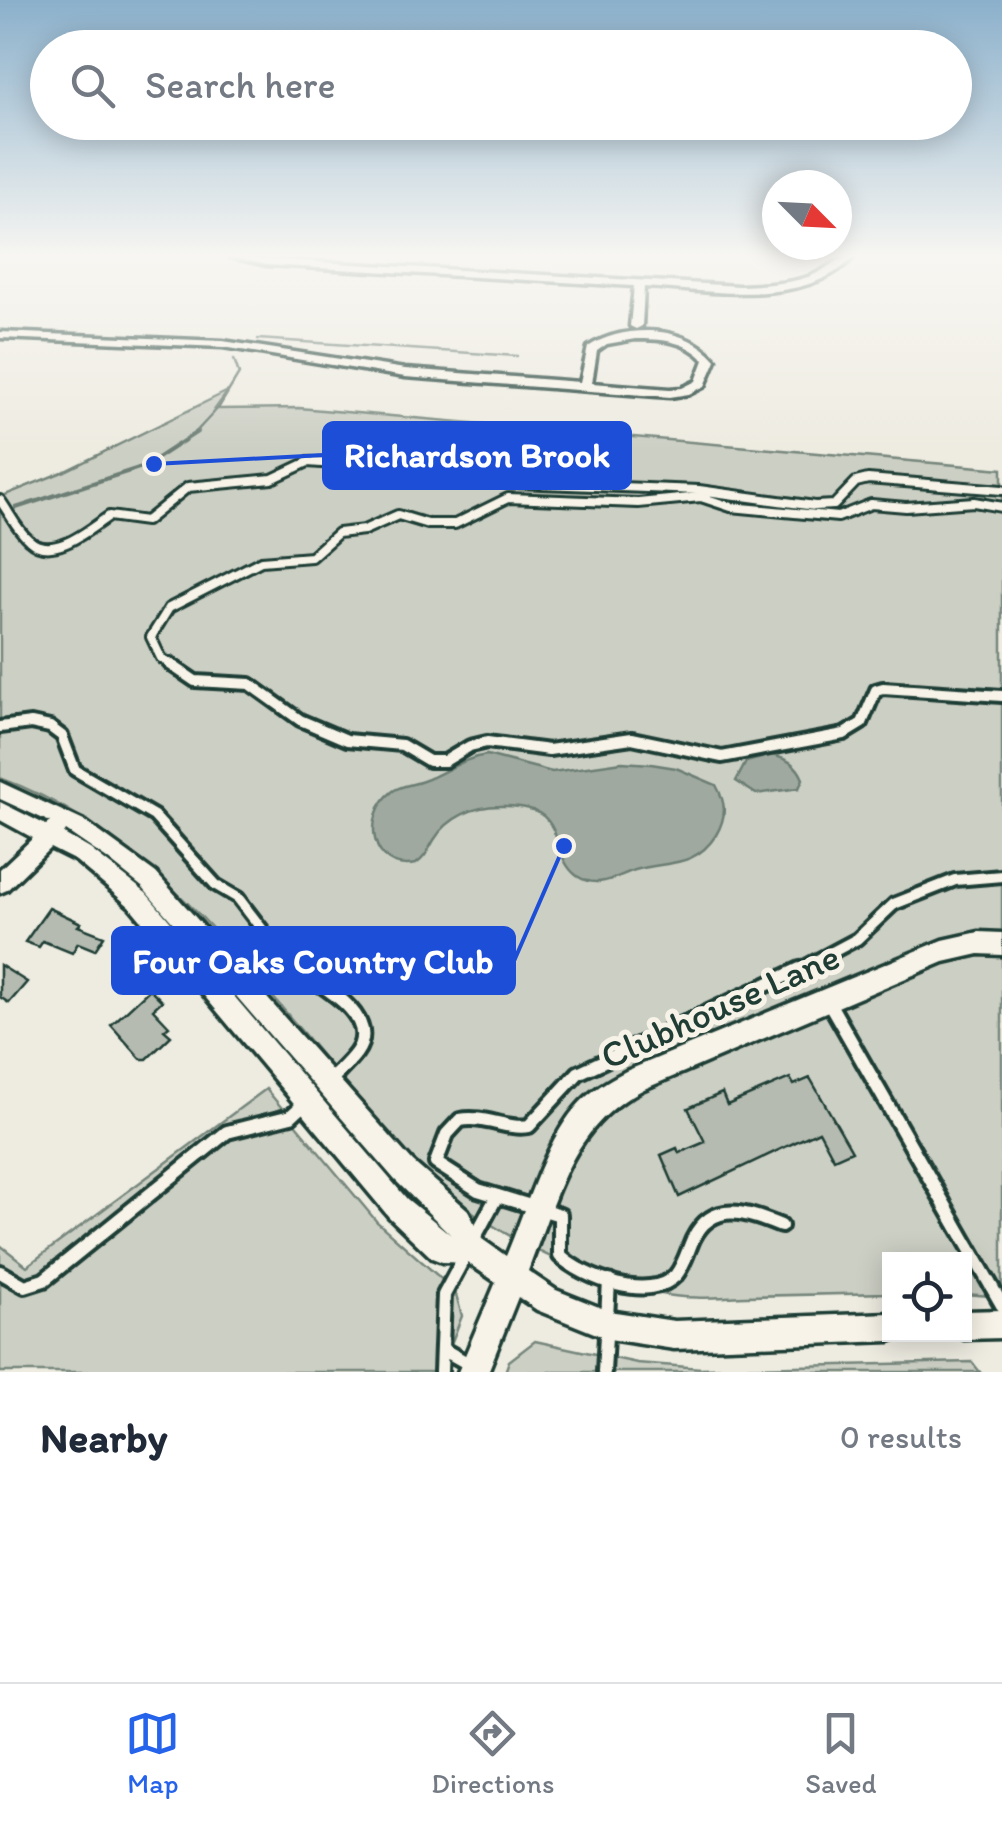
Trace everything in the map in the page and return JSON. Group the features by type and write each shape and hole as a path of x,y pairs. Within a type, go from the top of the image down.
{"street":[{"path":"636,321 636,326"},
{"path":"0,335 223,344 390,371 585,386 685,391 703,381 710,357 700,348 676,340 639,334 611,338 592,350 585,386"},
{"path":"0,790 149,880 404,1170 458,1220 472,1249 547,1300 604,1323 674,1334 882,1328"},
{"path":"0,810 58,826 138,900 388,1197 442,1248 472,1249"},
{"path":"0,884 58,826"},
{"name":"Clubhouse Lane","path":"477,1370 539,1206 574,1128 596,1102 635,1080 942,950 1002,944"},
{"path":"244,1026 264,1009"},
{"path":"972,1325 1002,1324"}],"lane":[{"path":"0,500 30,542 46,546 73,542 109,516 146,522 188,486 272,479 308,462 470,474 516,484 537,481 586,487 699,490 816,506 834,504 856,482 868,478 1002,490"},
{"path":"1002,507 963,499 911,506 871,504 860,506 848,517 838,517 731,508 701,497 638,503 508,498 455,524 436,525 392,516 364,530 338,533 311,557 261,561 169,608 151,637 161,658 194,681 250,684 300,720 347,740 402,744 423,758 438,762 487,742 548,750 632,738 722,757 844,734 862,722 876,690 882,688 1002,696"},
{"path":"0,726 31,723 50,727 62,736 75,770 96,786 154,816 216,885 238,898 288,962 335,994 357,1016 362,1034 359,1050 291,1116 228,1132 44,1280 25,1286 0,1272"},
{"path":"782,1226 738,1210 719,1212 698,1230 672,1280 653,1290 609,1281 569,1266 560,1256 560,1215 497,1196 445,1174 436,1163 448,1134 460,1120 489,1116 516,1129 528,1126 561,1084 578,1073 822,959 857,939 894,904 955,880 1002,876"},
{"path":"827,998 1002,1305"},
{"path":"441,1372 444,1294 472,1249 497,1196"},
{"path":"604,1372 609,1281"},
{"path":"444,1350 477,1370"}],"shaded area":[{"path":"228,391 215,409 299,408 1002,469 1002,1297 972,1295 972,1252 882,1252 882,1293 704,1298 662,1294 584,1271 533,1248 485,1221 448,1193 382,1126 239,957 154,872 107,835 56,803 0,778 0,497 65,471"},
{"path":"487,755 552,772 622,762 676,768 716,785 723,804 722,822 708,846 690,858 600,882 577,876 562,855 548,821 523,807 490,807 462,814 440,832 416,864 388,860 375,840 374,827 383,801 400,787"},
{"path":"772,755 798,769 803,779 799,788 756,794 736,781 746,762"},
{"path":"266,1089 377,1222 455,1291 462,1316 440,1372 0,1372 0,1245 27,1266"},
{"path":"535,1341 637,1363 701,1368 972,1362 980,1372 505,1372 509,1361"}],"building":[{"path":"49,908 104,936 95,950 78,943 72,953 43,941 39,947 25,942"},
{"path":"0,965 27,982 9,1003 0,997"},
{"path":"150,989 162,1001 153,1009 169,1026 164,1030 171,1036 147,1059 141,1059 111,1025"},
{"path":"790,1078 794,1085 810,1078 852,1151 834,1159 819,1131 679,1197 661,1155 677,1148 679,1153 705,1142 688,1108 722,1093 727,1105"}],"waterway":[{"path":"258,339 517,356"},
{"path":"194,434 219,407 239,374 234,359"},
{"path":"16,508 145,466 194,434"}],"place":[{"name":"Richardson Brook","path":"154,464"},
{"name":"Four Oaks Country Club","path":"564,846"}]}
